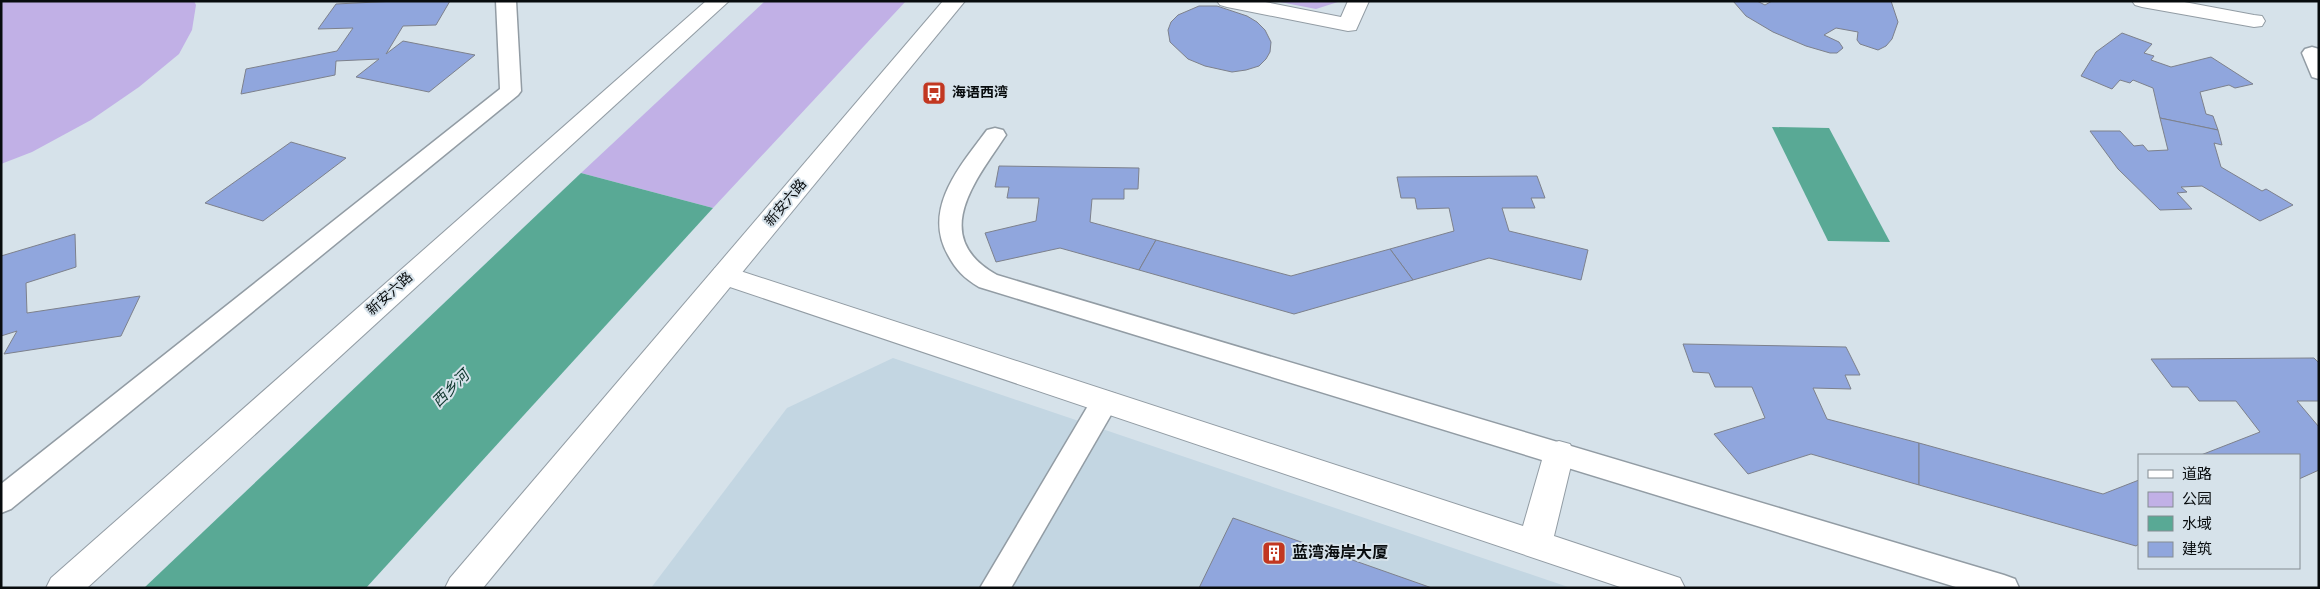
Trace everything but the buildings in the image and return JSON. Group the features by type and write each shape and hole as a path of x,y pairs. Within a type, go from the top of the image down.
{"main road":[{"name":"新安六路","path":"63,588 719,1"},
{"name":"新安六路","path":"462,588 955,1"},
{"path":"1227,1 1348,25 1359,1"},
{"path":"2142,1 2254,22"},
{"path":"725,275 1668,588"},
{"path":"1535,544 1559,453"}],"lane":[{"path":"1,501 511,92 506,1"},
{"path":"2312,53 2319,73"},
{"path":"995,135 966,175 953,200 950,225 952,242 966,266 988,281 2004,588"},
{"path":"995,588 1105,401"}],"shaded area":[{"path":"893,358 1571,588 651,588 787,408"}],"green space":[{"path":"1,1 194,1 196,5 192,30 179,54 139,87 91,120 32,152 1,164"},
{"path":"765,1 906,1 713,208 581,173"},
{"path":"1275,1 1341,1 1316,9"}],"water":[{"path":"1772,127 1829,128 1890,242 1828,241"},
{"name":"西乡河","path":"581,173 713,208 366,588 144,588"}],"place":[{"name":"海语西湾","path":"934,93"},
{"name":"蓝湾海岸大厦","path":"1274,553"}]}
